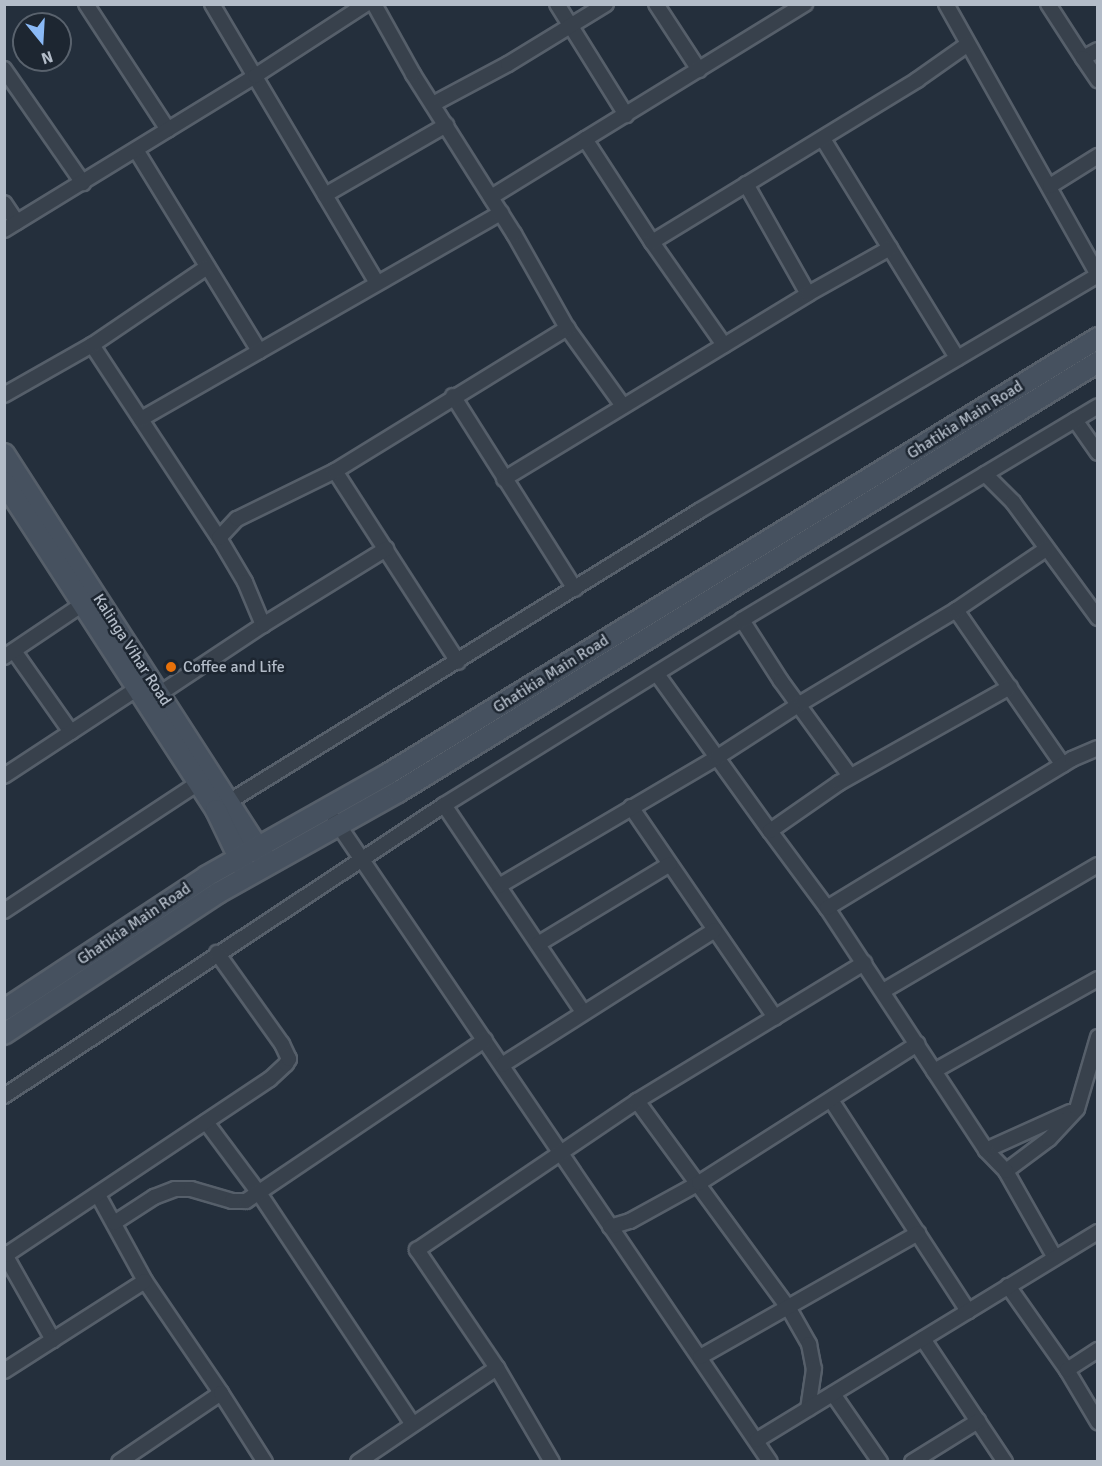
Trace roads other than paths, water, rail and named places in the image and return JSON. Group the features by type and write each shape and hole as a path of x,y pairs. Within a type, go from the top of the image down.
{"street":[{"path":"86,4 168,130"},
{"path":"212,4 377,283"},
{"path":"4,230 255,76 366,4"},
{"path":"374,4 501,213 567,328 622,406"},
{"path":"557,4 626,115"},
{"path":"433,104 606,4"},
{"path":"656,4 699,70"},
{"path":"491,197 699,70 787,10 805,4"},
{"path":"223,806 699,511 1098,275 946,4"},
{"path":"1048,4 1098,80"},
{"path":"652,242 823,139 917,80 968,44"},
{"path":"1083,58 1098,50"},
{"path":"4,69 82,183"},
{"path":"325,195 446,125"},
{"path":"823,139 957,358"},
{"path":"585,140 724,345"},
{"path":"136,150 259,351"},
{"path":"1050,186 1098,156"},
{"path":"746,184 808,294"},
{"path":"4,203 17,222"},
{"path":"141,419 501,213"},
{"path":"504,479 808,294 890,248"},
{"path":"4,395 92,345 207,267"},
{"path":"219,538 237,519 335,471 453,396 567,328"},
{"name":"Ghatikia Main Road","path":"4,1010 207,876 398,768 1098,338"},
{"path":"92,345 219,538 245,582 263,625"},
{"name":"Ghatikia Main Road","path":"4,1034 248,876 418,779 1098,362"},
{"path":"453,396 575,589"},
{"path":"4,1096 360,858 444,805 742,620 1098,406"},
{"path":"1075,420 1098,453"},
{"name":"Kalinga Vihar Road","path":"4,454 159,694 223,806 238,859 248,876"},
{"path":"335,471 458,662"},
{"path":"985,474 1013,502 1098,618"},
{"name":"Kalinga Vihar Road","path":"4,482 198,783 223,806 258,847 268,864"},
{"path":"159,694 263,625 386,549"},
{"path":"499,886 716,758 800,704 956,610 1046,549"},
{"path":"70,732 9,654 83,604"},
{"path":"956,610 1064,765"},
{"path":"742,620 781,681 800,704 850,776"},
{"path":"657,674 827,908 986,1150 1006,1172 1054,1256"},
{"path":"770,831 850,776 1010,687"},
{"path":"4,776 138,688"},
{"path":"827,908 1064,765 1098,748"},
{"path":"4,911 198,783"},
{"path":"444,805 583,1012"},
{"path":"631,807 775,1017"},
{"path":"327,808 502,1065 558,1152 770,1461"},
{"path":"538,944 670,864"},
{"path":"883,992 1098,865"},
{"path":"502,1065 715,930"},
{"path":"53,1340 5,1254 98,1195 270,1079 282,1070 289,1059 282,1044 217,954"},
{"path":"552,1461 498,1368 417,1251 558,1152 637,1101 864,963"},
{"path":"934,1071 1098,979"},
{"path":"1006,1172 1049,1139 1077,1109 1098,1037"},
{"path":"114,1223 154,1197 175,1189 190,1189 239,1202 259,1193 485,1040"},
{"path":"610,1227 630,1221 699,1183 917,1044"},
{"path":"831,1100 968,1311"},
{"path":"637,1101 788,1307 809,1344 814,1369 808,1409"},
{"path":"986,1150 1077,1109"},
{"path":"206,1122 259,1193 412,1423"},
{"path":"98,1195 145,1281 265,1461"},
{"path":"757,1440 1054,1256 1098,1232"},
{"path":"700,1357 918,1233"},
{"path":"4,1371 145,1281"},
{"path":"1008,1286 1067,1370 1098,1422"},
{"path":"923,1339 1005,1461"},
{"path":"1067,1370 1098,1350"},
{"path":"358,1461 498,1368"},
{"path":"127,1459 221,1393"},
{"path":"833,1394 880,1461"},
{"path":"912,1461 978,1421"}],"place":[{"name":"Coffee and Life","path":"171,667"}]}
